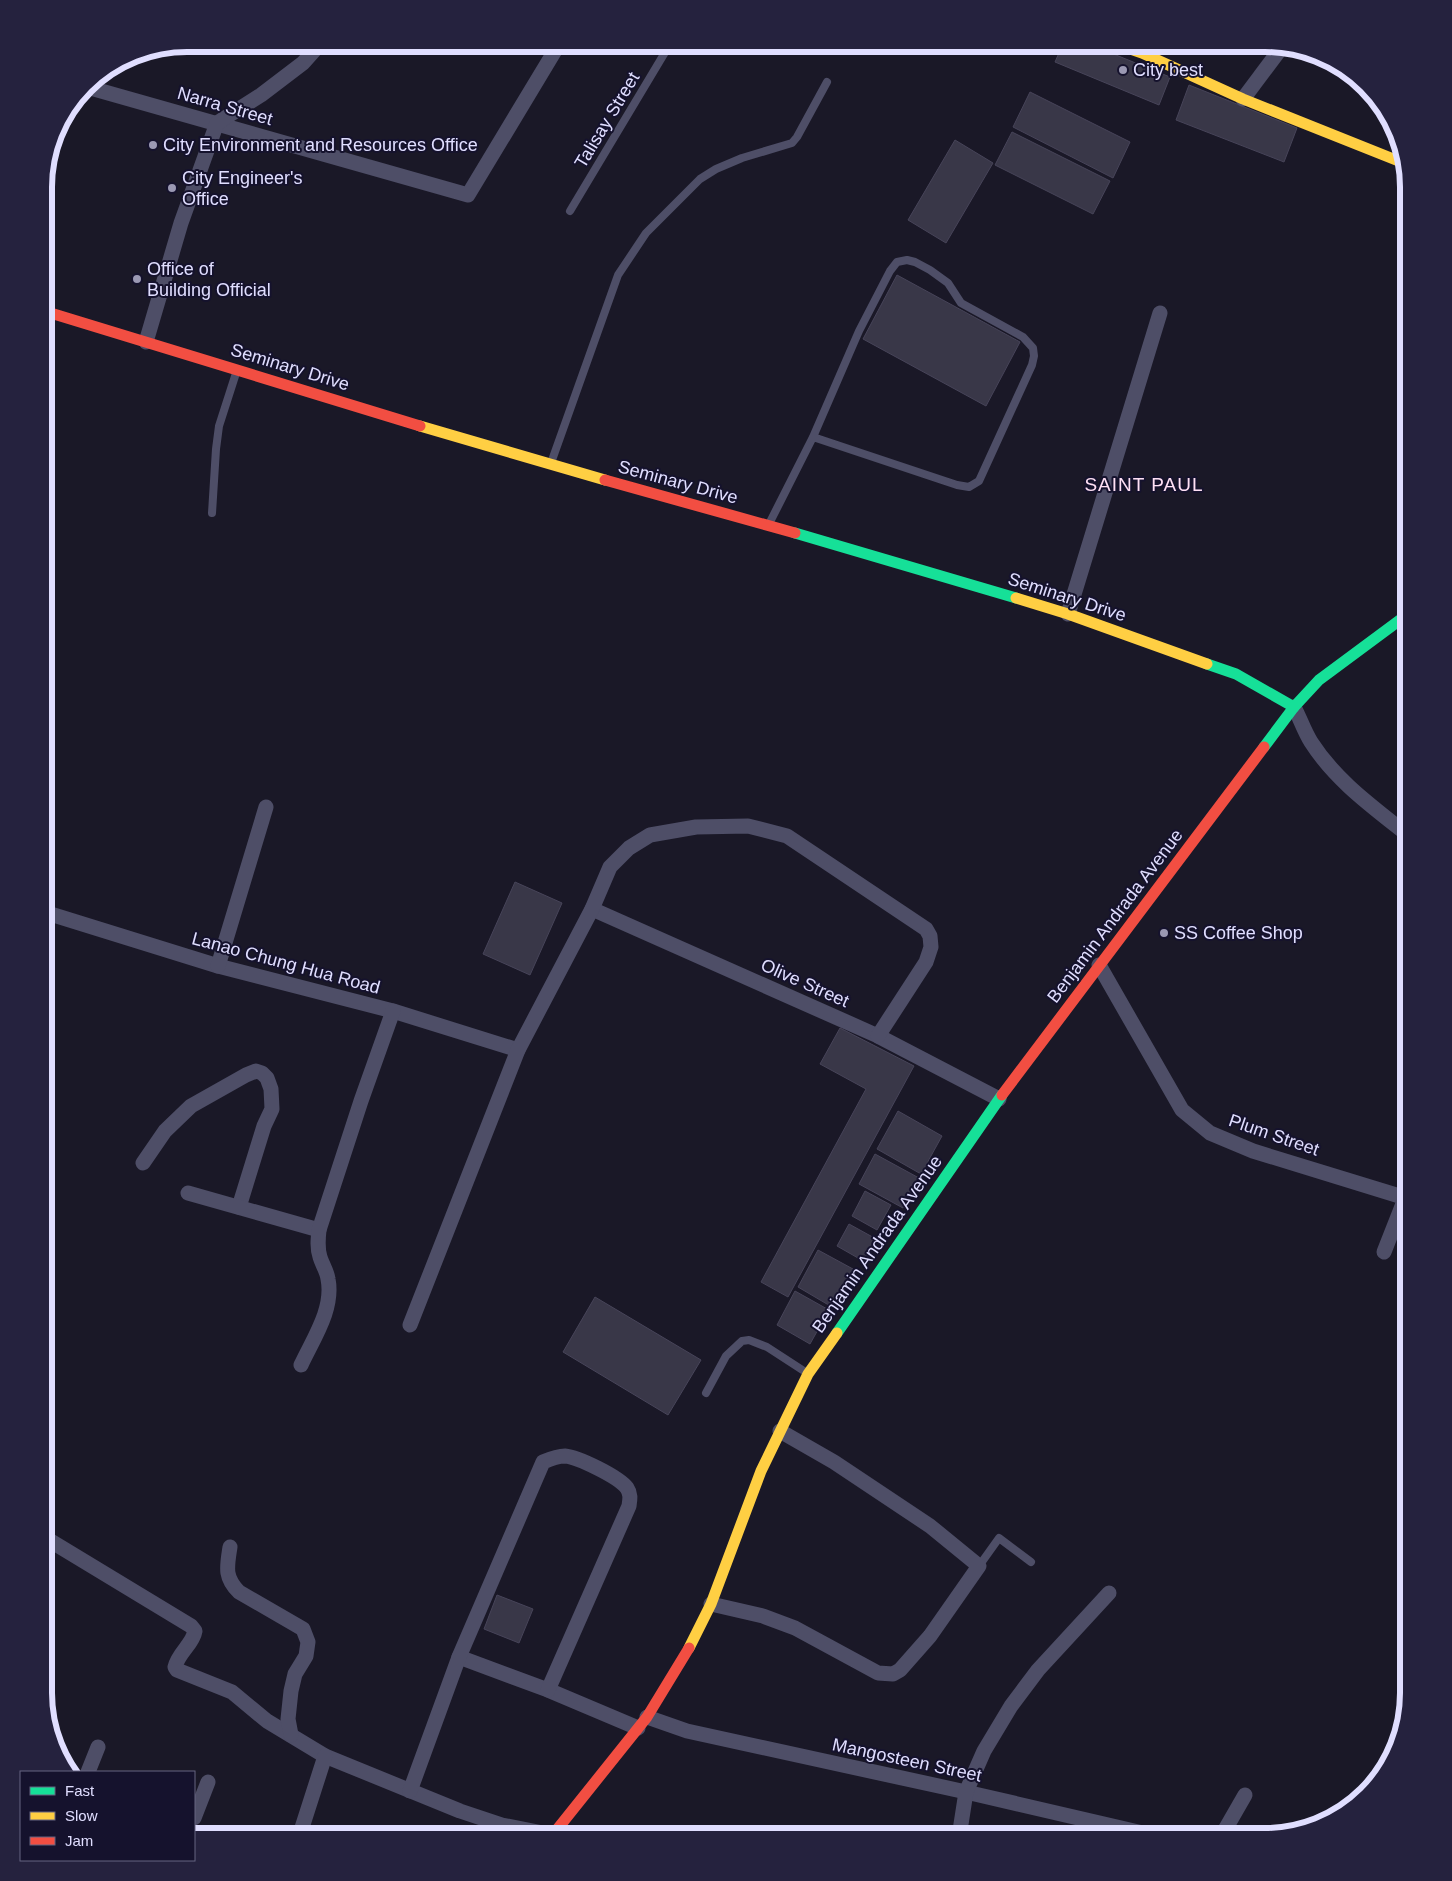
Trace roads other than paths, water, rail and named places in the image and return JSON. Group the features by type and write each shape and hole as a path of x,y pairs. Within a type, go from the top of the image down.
{"street":[{"path":"146,342 181,223 217,123 261,95 303,63 313,52"},
{"name":"Narra Street","path":"95,89 468,195 554,52"},
{"path":"1142,53 1243,99 1396,160"},
{"path":"1243,99 1277,53"},
{"path":"1068,614 1160,313"},
{"name":"Seminary Drive","path":"53,314 551,464 768,525 1068,614 1236,674 1294,707"},
{"name":"Benjamin Andrada Avenue","path":"562,1828 642,1723 697,1634 711,1604 761,1471 808,1374 999,1099 1294,707 1319,680 1400,620"},
{"path":"1294,707 1310,741 1331,769 1361,798 1400,829"},
{"path":"218,966 266,808"},
{"path":"410,1325 518,1050 592,909 610,867 629,848 650,835 696,827 748,826 787,836 926,929 930,936 931,947 926,962 878,1036"},
{"name":"Olive Street","path":"592,909 878,1036 999,1099"},
{"name":"Lanao Chung Hua Road","path":"53,915 218,966 393,1011 518,1050"},
{"name":"Plum Street","path":"1100,965 1182,1110 1210,1133 1253,1151 1400,1192"},
{"path":"301,1365 328,1308 330,1293 328,1278 320,1257 319,1230 361,1101 393,1011"},
{"path":"143,1163 165,1131 191,1106 256,1071 262,1073 268,1078 271,1088 272,1109 264,1126 239,1207"},
{"path":"188,1192 319,1230"},
{"path":"1384,1252 1400,1226"},
{"path":"711,1604 763,1616 795,1628 878,1673 893,1674 900,1670 930,1636 979,1566 930,1526 834,1462 780,1431"},
{"path":"410,1791 459,1658 543,1462 555,1457 567,1456 605,1471 626,1487 631,1497 629,1506 548,1690"},
{"path":"52,1542 195,1630 194,1636 178,1658 176,1669 232,1692 267,1721 325,1756 460,1811 515,1828"},
{"path":"230,1547 227,1571 230,1583 239,1592 303,1629 308,1642 306,1656 295,1674 291,1690 288,1719 291,1735"},
{"path":"960,1828 966,1792 984,1751 1012,1706 1038,1670 1109,1593"},
{"name":"Mangosteen Street","path":"459,1658 642,1723 687,1731 966,1792 1121,1828"},
{"path":"88,1771 98,1747"},
{"path":"302,1828 325,1756"},
{"path":"195,1815 208,1782"},
{"path":"1225,1828 1245,1795"}],"lane":[{"name":"Talisay Street","path":"570,211 665,52"},
{"path":"551,464 618,276 646,234 700,179 716,169 742,158 792,143 826,82"},
{"path":"768,525 813,437 859,331 890,271 897,262 907,260 930,270 948,283 961,303 1023,337 1032,348 1034,356 1028,374 978,481 969,487 957,486 813,437"},
{"path":"212,513 219,426 237,370"},
{"path":"706,1393 726,1356 742,1341 749,1340 767,1347 808,1374"},
{"path":"979,1566 999,1538 1031,1562"}],"place":[{"name":"City best","path":"1123,70"},
{"name":"City Environment and Resources Office","path":"153,145"},
{"name":"City Engineer's Office","path":"172,188"},
{"name":"Office of Building Official","path":"137,279"},
{"name":"SS Coffee Shop","path":"1164,933"}],"district":[{"name":"SAINT PAUL","path":"1144,484"}]}
